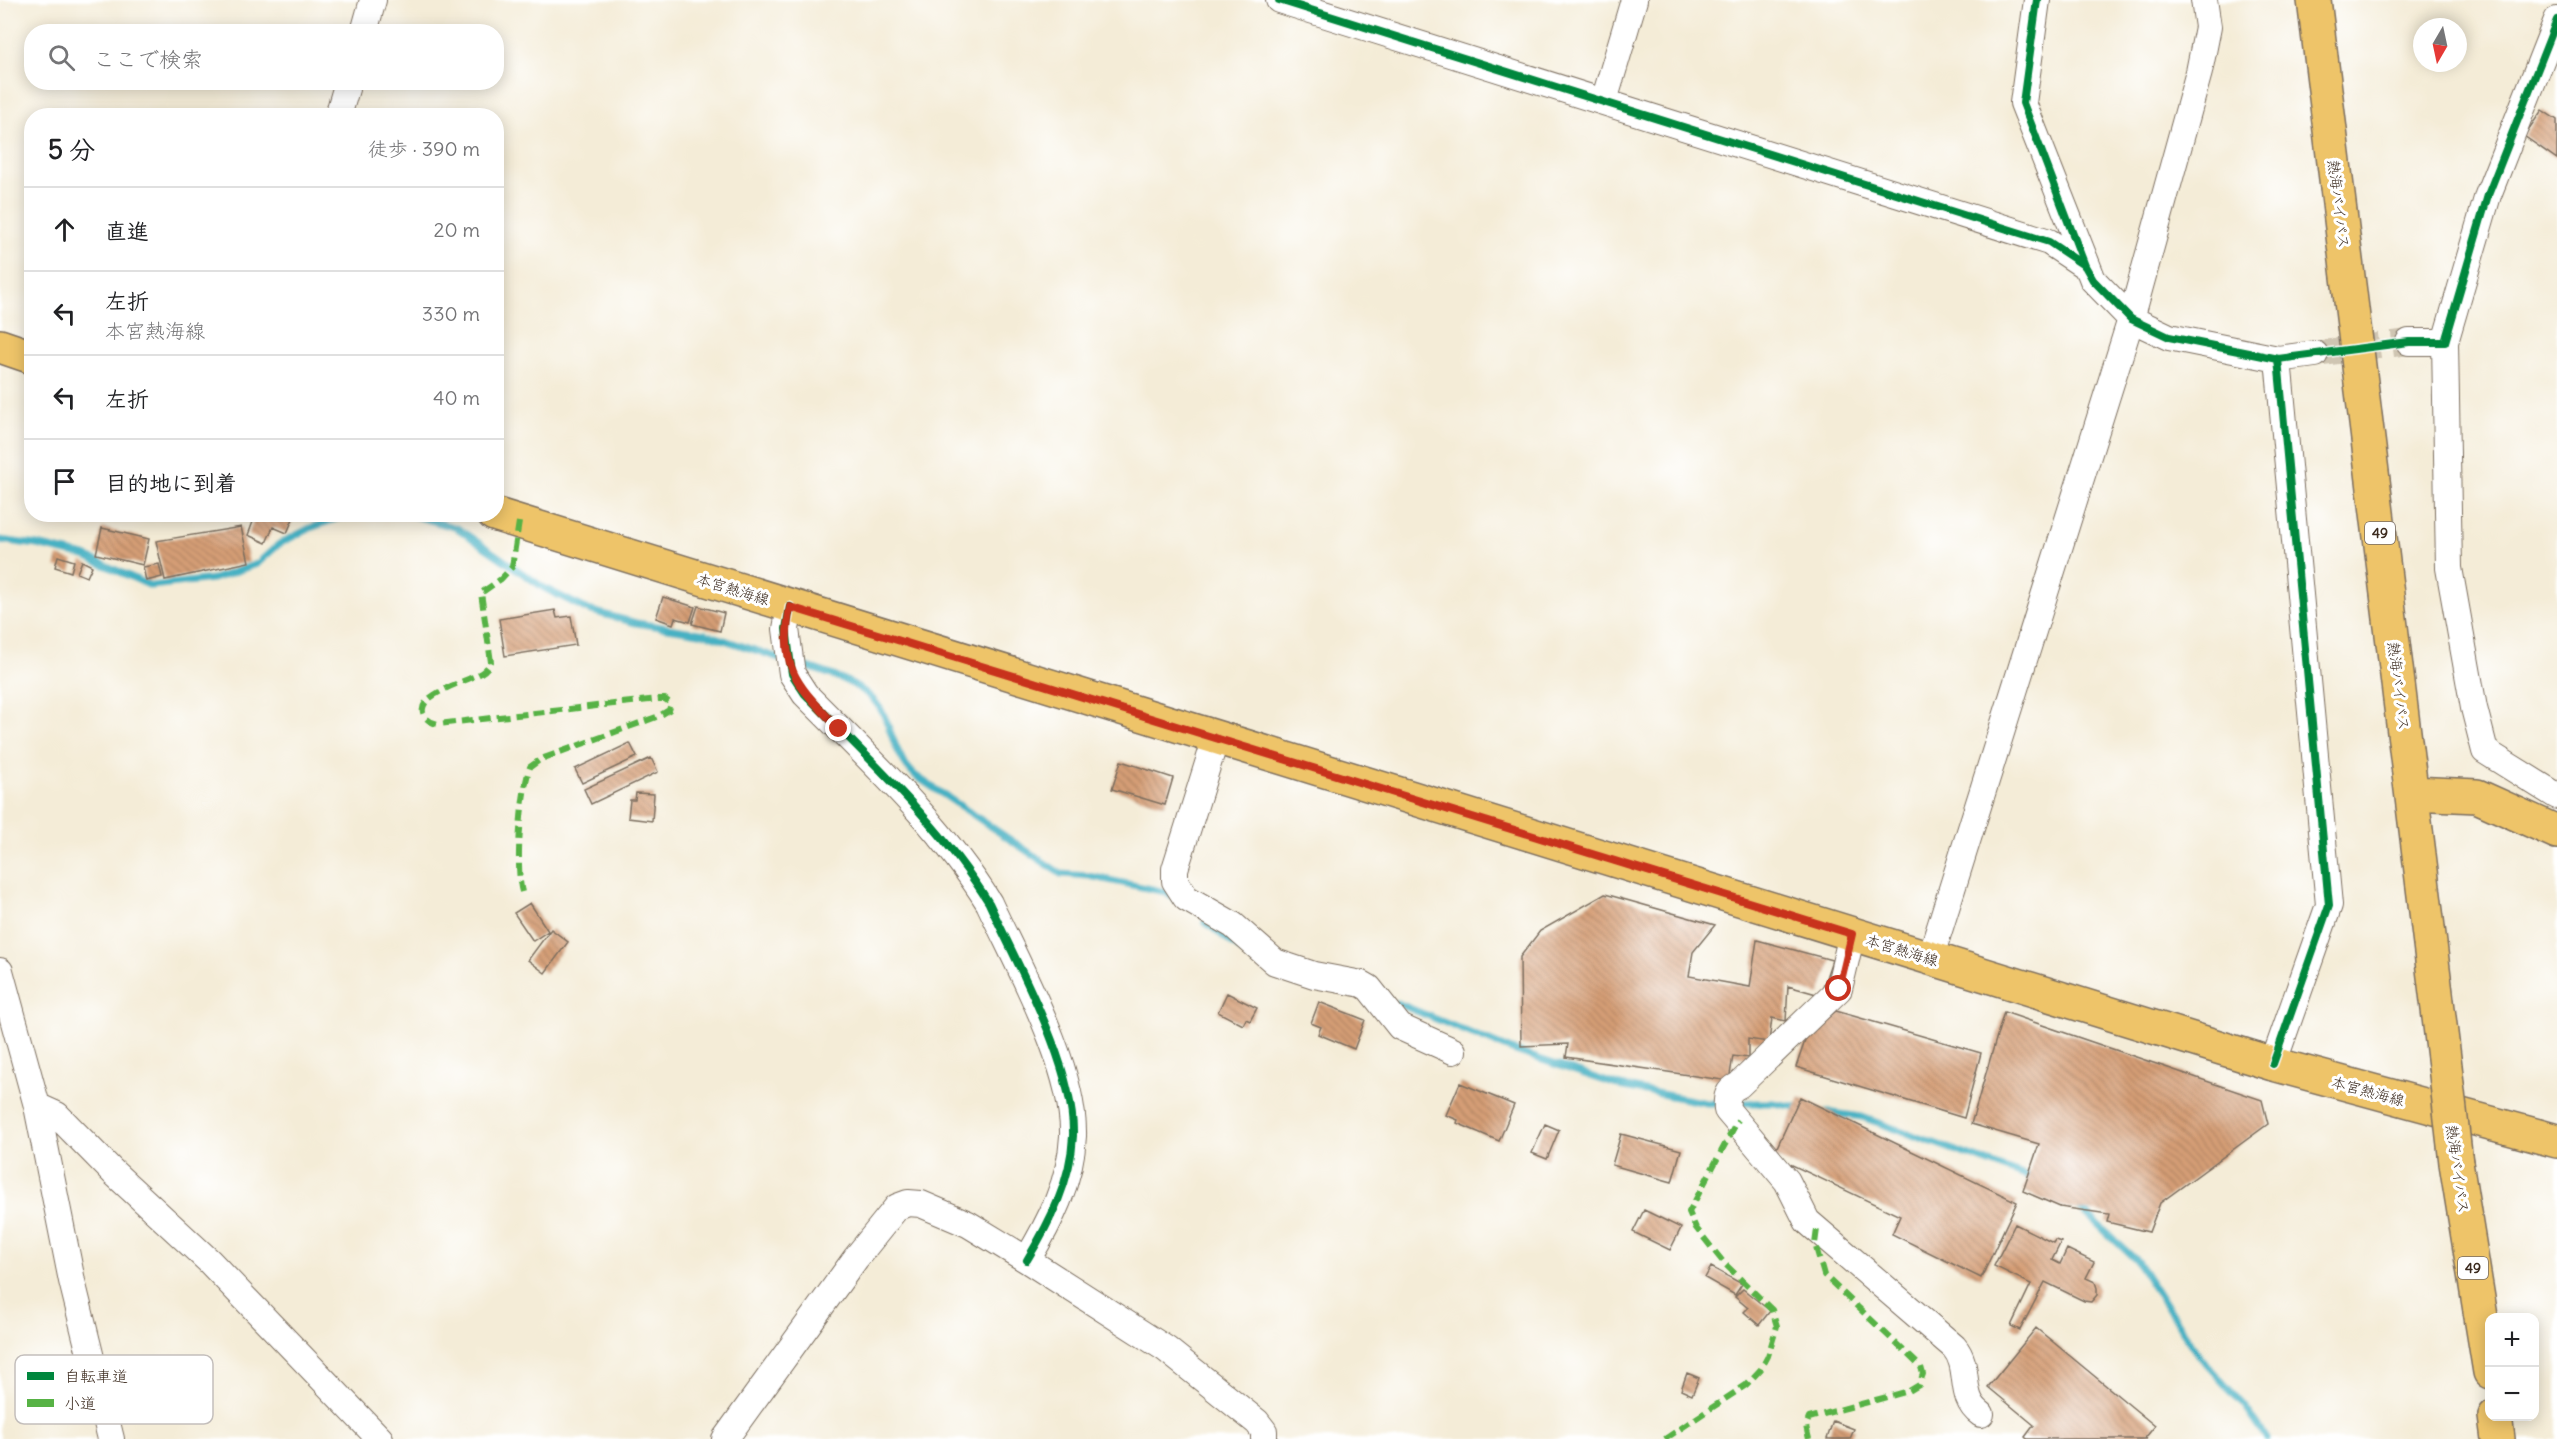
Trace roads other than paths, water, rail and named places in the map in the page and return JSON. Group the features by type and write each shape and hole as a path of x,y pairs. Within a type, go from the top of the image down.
{"main road":[{"name":"熱海バイパス","path":"2314,0 2456,1163 2489,1367"},
{"path":"0,346 24,354"},
{"name":"本宮熱海線","path":"504,517 2273,1064 2557,1141"},
{"path":"2412,793 2477,796 2557,832"},
{"path":"2496,1421 2498,1439"}],"street":[{"path":"366,24 374,0"},
{"path":"1280,0 2049,242 2085,266"},
{"path":"1604,101 1634,0"},
{"path":"2037,0 2023,103 2085,266 2093,280 2131,319 2169,337 2278,359 2315,354"},
{"path":"1930,959 2131,319 2199,72 2208,27 2204,0"},
{"path":"2557,20 2488,195 2445,342 2449,568 2474,708 2485,751 2557,796"},
{"path":"340,108 346,90"},
{"path":"2409,342 2445,342"},
{"path":"2273,1064 2329,905 2278,359"},
{"path":"790,607 786,629 792,674 805,694 919,810 975,882 989,903 1060,1064 1073,1121 1070,1158 1065,1182 1049,1223 1027,1260"},
{"path":"1216,738 1175,869 1174,881 1180,892 1233,925 1275,962 1314,975 1362,984 1370,988 1400,1027 1453,1052"},
{"path":"1852,934 1839,989 1738,1085 1731,1089 1726,1097 1727,1110 1787,1181 1807,1221 1962,1355 1968,1399 1982,1414"},
{"path":"0,970 37,1106 72,1281 90,1355"},
{"path":"37,1106 57,1115 113,1172 209,1261 380,1439"},
{"path":"725,1439 897,1207 908,1203 921,1204 968,1224 1166,1349 1257,1422 1264,1431 1264,1439"},
{"path":"107,1424 111,1439"}],"waterway":[{"path":"0,540 37,545 85,556 151,586 213,579 257,564 279,544 327,522"},
{"path":"436,522 457,528 544,588 588,610 636,623 706,634 785,660"},
{"path":"795,663 835,676 871,697 886,720 901,757 916,776 1061,874 1089,876 1166,892 1175,899"},
{"path":"1205,922 1258,963"},
{"path":"1275,974 1304,984"},
{"path":"1397,1003 1509,1049 1620,1086 1707,1103 1773,1103 1803,1108"},
{"path":"1826,1112 1862,1117 2034,1179"},
{"path":"2077,1205 2137,1261 2199,1356 2246,1408 2267,1439"}],"tunnel":[{"path":"2315,354 2409,342"}]}
